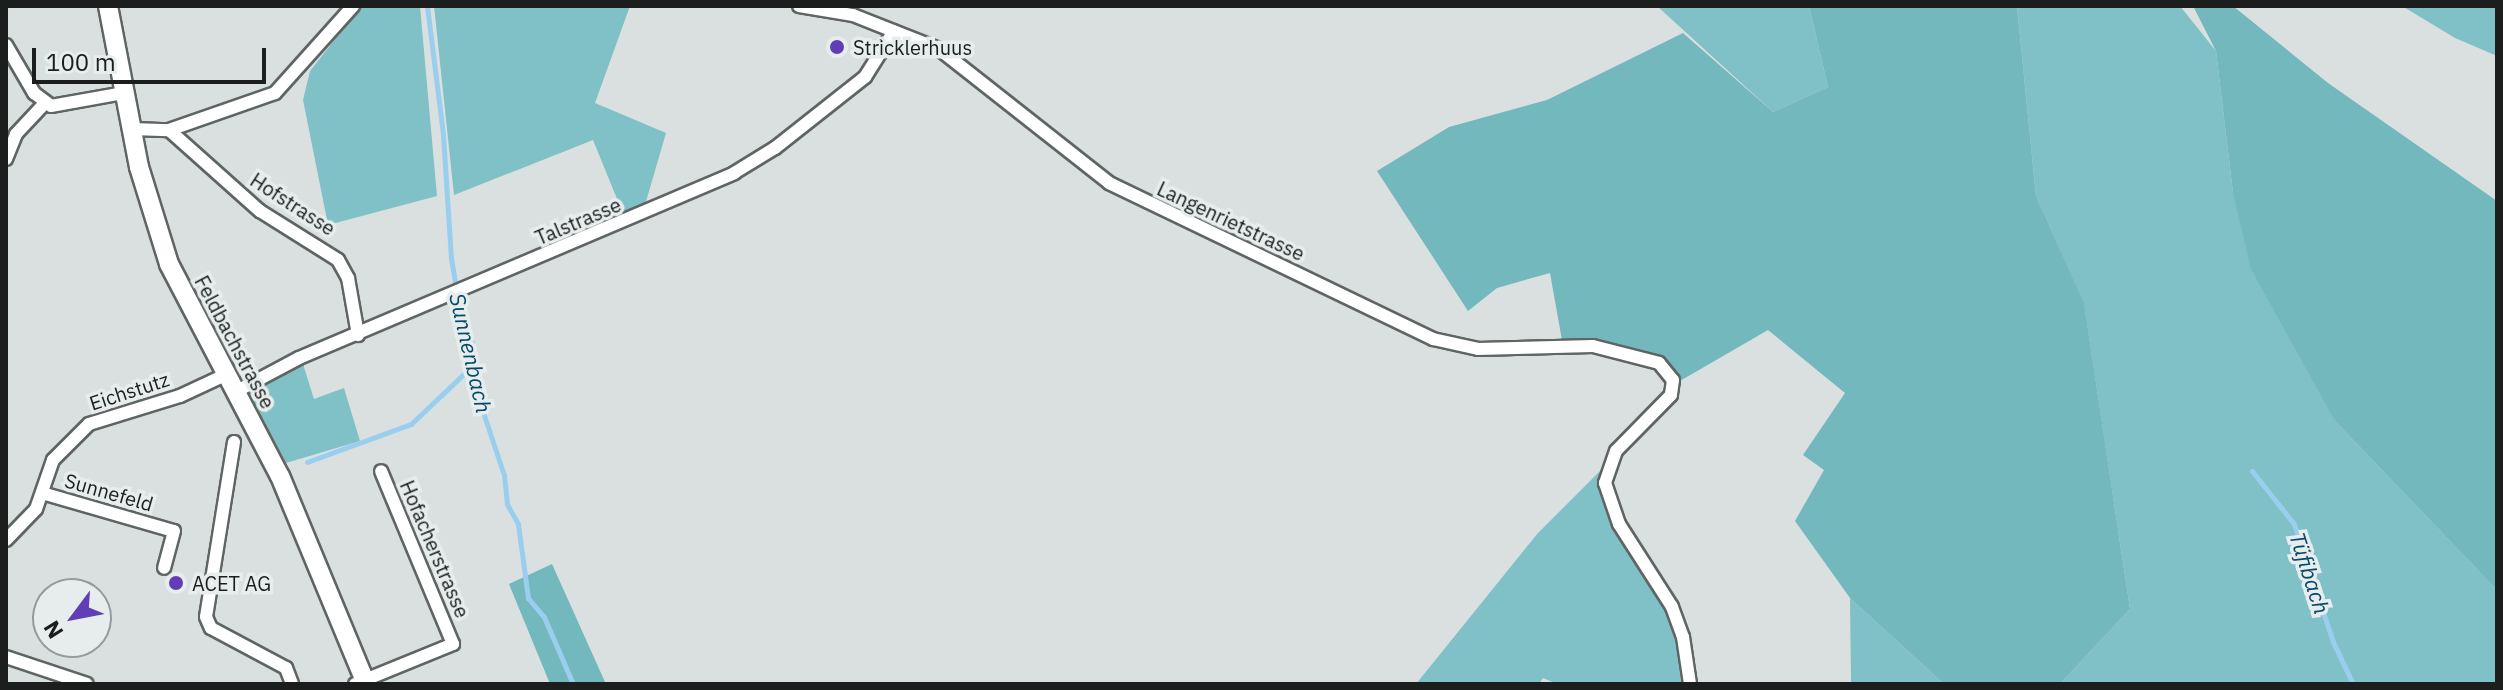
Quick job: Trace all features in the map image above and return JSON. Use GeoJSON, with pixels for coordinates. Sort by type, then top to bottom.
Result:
{"type":"FeatureCollection","features":[{"type":"Feature","properties":{"kind":"main road","name":"Feldbachstrasse"},"geometry":{"type":"LineString","coordinates":[[108,6],[131,129],[169,264],[280,476],[362,683]]}},
{"type":"Feature","properties":{"kind":"street"},"geometry":{"type":"LineString","coordinates":[[131,129],[169,130],[275,93],[353,6]]}},
{"type":"Feature","properties":{"kind":"street","name":"Langenrietstrasse"},"geometry":{"type":"LineString","coordinates":[[799,6],[841,11],[949,54],[1057,146],[1109,183],[1422,335],[1478,349],[1581,346],[1625,351],[1659,363],[1673,385],[1668,399],[1609,462],[1609,502],[1672,607],[1683,637],[1690,684]]}},
{"type":"Feature","properties":{"kind":"street","name":"Talstrasse"},"geometry":{"type":"LineString","coordinates":[[237,391],[751,164],[868,74],[894,31]]}},
{"type":"Feature","properties":{"kind":"street"},"geometry":{"type":"LineString","coordinates":[[6,45],[45,103],[63,106],[123,93]]}},
{"type":"Feature","properties":{"kind":"street"},"geometry":{"type":"LineString","coordinates":[[6,159],[16,134],[45,103]]}},
{"type":"Feature","properties":{"kind":"street","name":"Hofstrasse"},"geometry":{"type":"LineString","coordinates":[[169,130],[260,211],[338,260],[348,278],[358,335]]}},
{"type":"Feature","properties":{"kind":"street","name":"Eichstutz"},"geometry":{"type":"LineString","coordinates":[[6,540],[36,509],[53,460],[89,424],[120,410],[180,396],[227,374]]}},
{"type":"Feature","properties":{"kind":"street"},"geometry":{"type":"LineString","coordinates":[[234,442],[206,617],[211,628],[286,668],[292,684]]}},
{"type":"Feature","properties":{"kind":"street","name":"Hofacherstrasse"},"geometry":{"type":"LineString","coordinates":[[362,683],[453,644],[381,471]]}},
{"type":"Feature","properties":{"kind":"street","name":"Sunnefeld"},"geometry":{"type":"LineString","coordinates":[[42,493],[174,531],[164,568]]}},
{"type":"Feature","properties":{"kind":"street"},"geometry":{"type":"LineString","coordinates":[[6,657],[87,684]]}},
{"type":"Feature","properties":{"kind":"shaded area"},"geometry":{"type":"Polygon","coordinates":[[[361,6],[420,6],[437,196],[328,225],[303,100],[310,71],[361,6]]]}},
{"type":"Feature","properties":{"kind":"shaded area"},"geometry":{"type":"Polygon","coordinates":[[[434,6],[630,6],[595,103],[666,133],[645,205],[624,216],[593,140],[454,195],[434,6]]]}},
{"type":"Feature","properties":{"kind":"shaded area"},"geometry":{"type":"Polygon","coordinates":[[[1657,6],[1809,6],[1828,87],[1773,112],[1657,6]]]}},
{"type":"Feature","properties":{"kind":"shaded area"},"geometry":{"type":"Polygon","coordinates":[[[1809,6],[2017,6],[2036,196],[2084,303],[2130,609],[2060,684],[1944,684],[1850,598],[1795,521],[1824,470],[1803,455],[1845,393],[1768,330],[1673,385],[1659,363],[1563,346],[1550,273],[1497,288],[1468,311],[1377,171],[1449,127],[1547,100],[1683,33],[1773,112],[1828,87],[1809,6]]]}},
{"type":"Feature","properties":{"kind":"shaded area"},"geometry":{"type":"Polygon","coordinates":[[[2017,6],[2180,6],[2216,51],[2233,193],[2335,421],[2497,590],[2497,684],[2060,684],[2130,609],[2084,304],[2036,196],[2017,6]]]}},
{"type":"Feature","properties":{"kind":"shaded area"},"geometry":{"type":"Polygon","coordinates":[[[2193,6],[2233,6],[2328,83],[2497,201],[2497,590],[2335,421],[2251,269],[2233,193],[2216,51],[2193,6]]]}},
{"type":"Feature","properties":{"kind":"shaded area"},"geometry":{"type":"Polygon","coordinates":[[[2402,6],[2497,6],[2497,56],[2455,38],[2402,6]]]}},
{"type":"Feature","properties":{"kind":"shaded area"},"geometry":{"type":"Polygon","coordinates":[[[303,364],[314,399],[344,388],[360,441],[286,463],[254,402],[259,387],[303,364]]]}},
{"type":"Feature","properties":{"kind":"shaded area"},"geometry":{"type":"Polygon","coordinates":[[[1609,462],[1607,492],[1666,595],[1690,684],[1557,684],[1543,678],[1539,684],[1416,684],[1538,533],[1609,462]]]}},
{"type":"Feature","properties":{"kind":"shaded area"},"geometry":{"type":"Polygon","coordinates":[[[552,564],[604,684],[550,684],[509,584],[552,564]]]}},
{"type":"Feature","properties":{"kind":"shaded area"},"geometry":{"type":"Polygon","coordinates":[[[1850,598],[1944,684],[1851,684],[1850,598]]]}},
{"type":"Feature","properties":{"kind":"waterway","name":"Sunnenbach"},"geometry":{"type":"LineString","coordinates":[[427,6],[443,135],[451,258],[462,324],[472,343],[475,388],[504,475],[507,504],[518,524],[528,598],[544,617],[573,684]]}},
{"type":"Feature","properties":{"kind":"waterway"},"geometry":{"type":"LineString","coordinates":[[307,462],[411,424],[472,366]]}},
{"type":"Feature","properties":{"kind":"waterway","name":"Tüfibach"},"geometry":{"type":"LineString","coordinates":[[2252,471],[2294,524],[2333,642],[2353,684]]}},
{"type":"Feature","properties":{"kind":"place","name":"Stricklerhuus"},"geometry":{"type":"Point","coordinates":[837,47]}},
{"type":"Feature","properties":{"kind":"place","name":"ACET AG"},"geometry":{"type":"Point","coordinates":[176,583]}}]}
